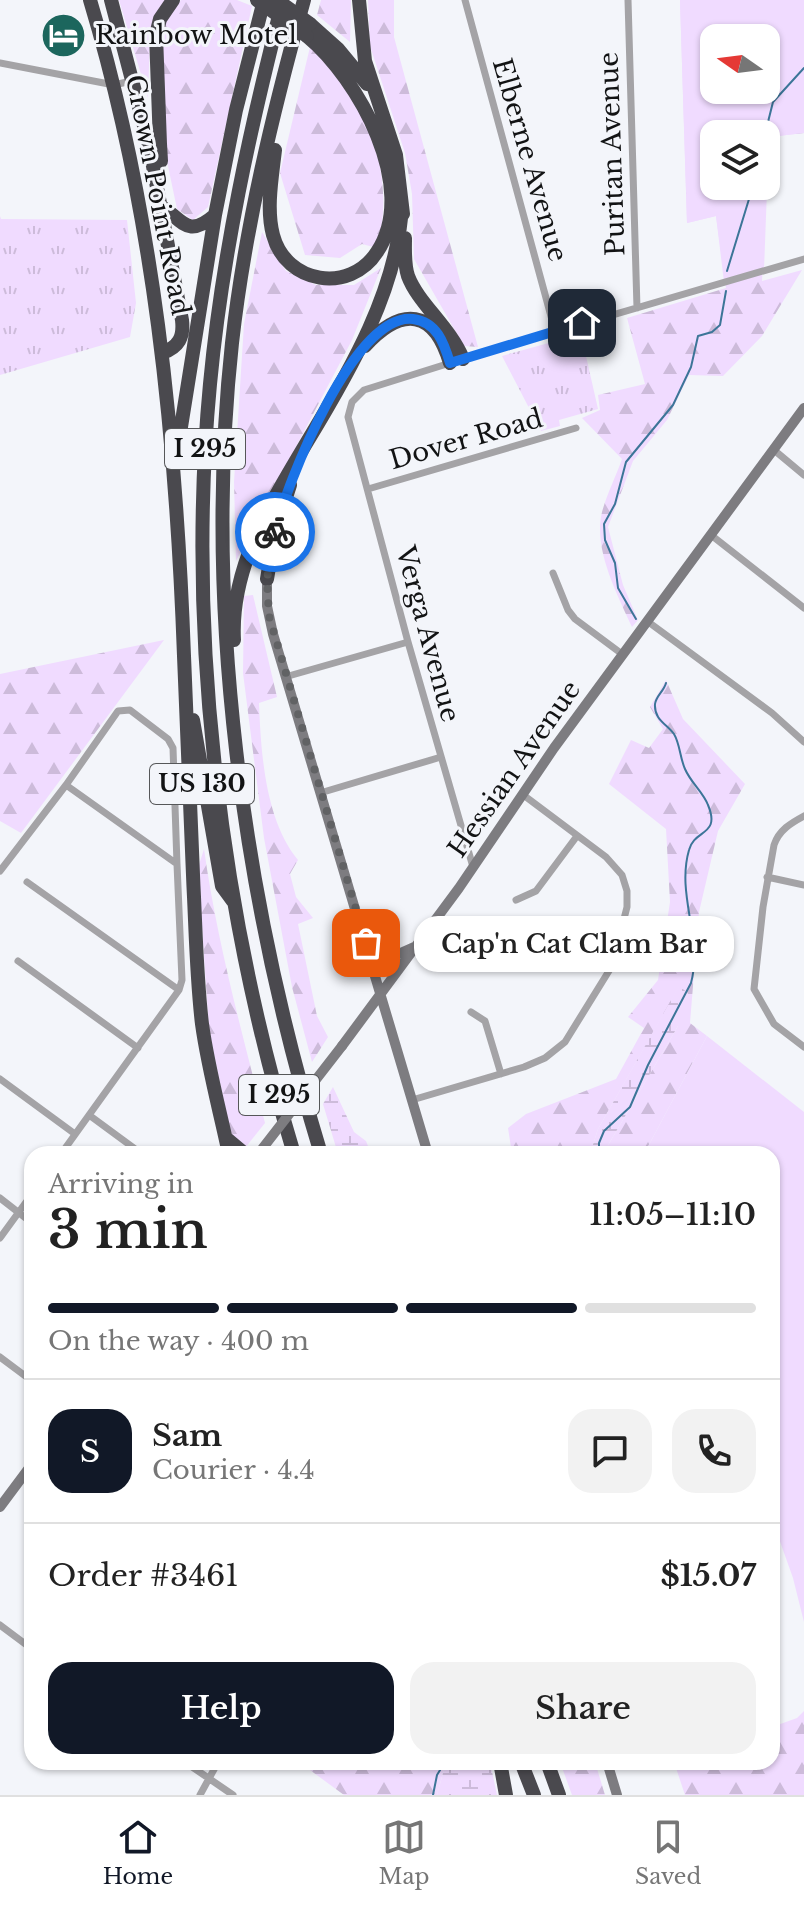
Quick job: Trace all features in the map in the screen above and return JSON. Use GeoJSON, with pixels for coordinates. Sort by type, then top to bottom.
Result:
{"type":"FeatureCollection","features":[{"type":"Feature","properties":{"kind":"highway","name":"Crown Point Road"},"geometry":{"type":"LineString","coordinates":[[90,0],[114,85],[141,212],[162,353]]}},
{"type":"Feature","properties":{"kind":"highway"},"geometry":{"type":"LineString","coordinates":[[111,0],[134,80],[154,169],[181,313],[181,338],[174,348],[162,353]]}},
{"type":"Feature","properties":{"kind":"highway"},"geometry":{"type":"LineString","coordinates":[[154,169],[161,161],[156,35],[160,19],[173,0]]}},
{"type":"Feature","properties":{"kind":"highway"},"geometry":{"type":"LineString","coordinates":[[257,0],[309,30],[357,92],[371,119],[386,167],[390,208],[383,240],[366,266],[349,276],[323,279],[304,274],[289,264],[274,239],[271,220],[273,172],[283,108],[282,83]]}},
{"type":"Feature","properties":{"kind":"highway"},"geometry":{"type":"LineString","coordinates":[[175,492],[180,423],[215,215],[264,0]]}},
{"type":"Feature","properties":{"kind":"highway"},"geometry":{"type":"LineString","coordinates":[[277,0],[352,65],[381,109]]}},
{"type":"Feature","properties":{"kind":"highway","name":"I 295"},"geometry":{"type":"LineString","coordinates":[[283,0],[246,155],[214,343],[205,447],[203,534],[205,635],[218,782],[236,904],[292,1146]]}},
{"type":"Feature","properties":{"kind":"highway","name":"I 295"},"geometry":{"type":"LineString","coordinates":[[304,0],[250,227],[236,313],[227,397],[221,525],[226,661],[251,849],[269,950],[319,1146]]}},
{"type":"Feature","properties":{"kind":"highway"},"geometry":{"type":"LineString","coordinates":[[359,0],[362,48],[396,155],[406,262],[411,281],[454,338],[456,361]]}},
{"type":"Feature","properties":{"kind":"highway"},"geometry":{"type":"LineString","coordinates":[[234,723],[239,707],[234,628],[239,584],[264,518],[352,361],[387,284],[400,233],[402,205]]}},
{"type":"Feature","properties":{"kind":"highway"},"geometry":{"type":"LineString","coordinates":[[162,207],[189,226],[201,225],[215,215]]}},
{"type":"Feature","properties":{"kind":"highway"},"geometry":{"type":"LineString","coordinates":[[181,313],[192,297],[207,262]]}},
{"type":"Feature","properties":{"kind":"highway"},"geometry":{"type":"LineString","coordinates":[[352,361],[382,329],[395,321],[409,319],[423,322],[437,332],[456,361]]}},
{"type":"Feature","properties":{"kind":"highway","name":"US 130"},"geometry":{"type":"LineString","coordinates":[[162,353],[175,492],[184,658],[198,758],[222,886],[236,904]]}},
{"type":"Feature","properties":{"kind":"highway"},"geometry":{"type":"LineString","coordinates":[[267,579],[280,509],[308,440]]}},
{"type":"Feature","properties":{"kind":"highway"},"geometry":{"type":"LineString","coordinates":[[184,658],[186,761],[200,997],[206,1051],[228,1146]]}},
{"type":"Feature","properties":{"kind":"highway"},"geometry":{"type":"LineString","coordinates":[[226,1137],[236,1146]]}},
{"type":"Feature","properties":{"kind":"highway"},"geometry":{"type":"LineString","coordinates":[[501,1770],[506,1795]]}},
{"type":"Feature","properties":{"kind":"highway"},"geometry":{"type":"LineString","coordinates":[[524,1770],[534,1795]]}},
{"type":"Feature","properties":{"kind":"highway"},"geometry":{"type":"LineString","coordinates":[[550,1770],[559,1795]]}},
{"type":"Feature","properties":{"kind":"main road","name":"Hessian Avenue"},"geometry":{"type":"LineString","coordinates":[[265,1146],[381,995],[622,654],[804,408]]}},
{"type":"Feature","properties":{"kind":"main road"},"geometry":{"type":"LineString","coordinates":[[267,579],[269,616],[285,677],[426,1146]]}},
{"type":"Feature","properties":{"kind":"main road"},"geometry":{"type":"LineString","coordinates":[[366,943],[375,953],[387,959],[416,946]]}},
{"type":"Feature","properties":{"kind":"main road"},"geometry":{"type":"LineString","coordinates":[[0,1507],[24,1475]]}},
{"type":"Feature","properties":{"kind":"main road"},"geometry":{"type":"LineString","coordinates":[[609,1770],[617,1795]]}},
{"type":"Feature","properties":{"kind":"street","name":"Elberne Avenue"},"geometry":{"type":"LineString","coordinates":[[465,0],[555,331]]}},
{"type":"Feature","properties":{"kind":"street","name":"Puritan Avenue"},"geometry":{"type":"LineString","coordinates":[[628,0],[637,308]]}},
{"type":"Feature","properties":{"kind":"street"},"geometry":{"type":"LineString","coordinates":[[0,63],[114,85],[134,80]]}},
{"type":"Feature","properties":{"kind":"street"},"geometry":{"type":"LineString","coordinates":[[456,361],[804,259]]}},
{"type":"Feature","properties":{"kind":"street","name":"Verga Avenue"},"geometry":{"type":"LineString","coordinates":[[456,361],[370,387],[359,394],[349,411],[349,425],[473,867]]}},
{"type":"Feature","properties":{"kind":"street","name":"Dover Road"},"geometry":{"type":"LineString","coordinates":[[368,489],[576,428]]}},
{"type":"Feature","properties":{"kind":"street"},"geometry":{"type":"LineString","coordinates":[[774,450],[804,475]]}},
{"type":"Feature","properties":{"kind":"street"},"geometry":{"type":"LineString","coordinates":[[711,535],[804,608]]}},
{"type":"Feature","properties":{"kind":"street"},"geometry":{"type":"LineString","coordinates":[[553,573],[568,610],[575,619],[622,654]]}},
{"type":"Feature","properties":{"kind":"street"},"geometry":{"type":"LineString","coordinates":[[647,621],[772,713],[804,742]]}},
{"type":"Feature","properties":{"kind":"street"},"geometry":{"type":"LineString","coordinates":[[285,677],[408,642]]}},
{"type":"Feature","properties":{"kind":"street"},"geometry":{"type":"LineString","coordinates":[[2,868],[118,711],[130,710],[168,739],[173,748],[182,980],[179,990],[67,1146]]}},
{"type":"Feature","properties":{"kind":"street"},"geometry":{"type":"LineString","coordinates":[[320,793],[441,757]]}},
{"type":"Feature","properties":{"kind":"street"},"geometry":{"type":"LineString","coordinates":[[66,785],[177,864]]}},
{"type":"Feature","properties":{"kind":"street"},"geometry":{"type":"LineString","coordinates":[[412,1100],[545,1058],[565,1042],[604,982],[616,954],[627,907],[624,881],[614,864],[522,794]]}},
{"type":"Feature","properties":{"kind":"street"},"geometry":{"type":"LineString","coordinates":[[804,816],[776,837],[767,877],[754,989],[774,1024],[804,1047]]}},
{"type":"Feature","properties":{"kind":"street"},"geometry":{"type":"LineString","coordinates":[[516,900],[536,891],[577,836]]}},
{"type":"Feature","properties":{"kind":"street"},"geometry":{"type":"LineString","coordinates":[[767,877],[804,885]]}},
{"type":"Feature","properties":{"kind":"street"},"geometry":{"type":"LineString","coordinates":[[27,882],[179,990]]}},
{"type":"Feature","properties":{"kind":"street"},"geometry":{"type":"LineString","coordinates":[[18,961],[138,1048]]}},
{"type":"Feature","properties":{"kind":"street"},"geometry":{"type":"LineString","coordinates":[[471,1012],[485,1021],[501,1074]]}},
{"type":"Feature","properties":{"kind":"street"},"geometry":{"type":"LineString","coordinates":[[0,1079],[75,1134]]}},
{"type":"Feature","properties":{"kind":"street"},"geometry":{"type":"LineString","coordinates":[[89,1115],[131,1146]]}},
{"type":"Feature","properties":{"kind":"street"},"geometry":{"type":"LineString","coordinates":[[0,1198],[24,1216]]}},
{"type":"Feature","properties":{"kind":"street"},"geometry":{"type":"LineString","coordinates":[[0,1238],[24,1205]]}},
{"type":"Feature","properties":{"kind":"street"},"geometry":{"type":"LineString","coordinates":[[0,1357],[24,1375]]}},
{"type":"Feature","properties":{"kind":"street"},"geometry":{"type":"LineString","coordinates":[[0,1625],[24,1643]]}},
{"type":"Feature","properties":{"kind":"street"},"geometry":{"type":"LineString","coordinates":[[196,1770],[233,1795]]}},
{"type":"Feature","properties":{"kind":"street"},"geometry":{"type":"LineString","coordinates":[[200,1795],[213,1770]]}},
{"type":"Feature","properties":{"kind":"green space"},"geometry":{"type":"Polygon","coordinates":[[[119,0],[165,0],[150,34],[148,98],[119,0]]]}},
{"type":"Feature","properties":{"kind":"green space"},"geometry":{"type":"Polygon","coordinates":[[[181,0],[237,0],[252,6],[208,207],[193,220],[177,209],[164,147],[164,21],[181,0]]]}},
{"type":"Feature","properties":{"kind":"green space"},"geometry":{"type":"Polygon","coordinates":[[[321,0],[351,0],[350,42],[317,15],[321,0]]]}},
{"type":"Feature","properties":{"kind":"green space"},"geometry":{"type":"Polygon","coordinates":[[[368,0],[394,0],[394,37],[478,347],[464,346],[414,259],[412,194],[405,153],[370,46],[368,0]]]}},
{"type":"Feature","properties":{"kind":"green space"},"geometry":{"type":"Polygon","coordinates":[[[680,0],[804,0],[804,133],[780,136],[780,120],[700,120],[700,200],[766,200],[762,281],[802,270],[762,336],[723,376],[689,375],[667,420],[633,461],[608,527],[623,585],[638,620],[632,627],[608,571],[600,526],[606,499],[622,459],[582,418],[600,410],[598,395],[645,384],[627,318],[726,288],[716,216],[687,223],[680,0]]]}},
{"type":"Feature","properties":{"kind":"green space"},"geometry":{"type":"Polygon","coordinates":[[[680,0],[804,0],[804,133],[780,136],[780,120],[700,120],[700,200],[767,200],[764,270],[724,282],[716,216],[687,223],[680,0]]]}},
{"type":"Feature","properties":{"kind":"green space"},"geometry":{"type":"Polygon","coordinates":[[[310,47],[353,97],[373,137],[379,159],[383,204],[377,248],[362,244],[340,258],[305,255],[280,173],[310,47]]]}},
{"type":"Feature","properties":{"kind":"green space"},"geometry":{"type":"Polygon","coordinates":[[[0,216],[1,219],[127,220],[136,303],[130,337],[0,375],[0,216]]]}},
{"type":"Feature","properties":{"kind":"green space"},"geometry":{"type":"Polygon","coordinates":[[[262,232],[286,271],[316,285],[354,285],[381,268],[352,340],[236,561],[234,482],[244,324],[262,232]]]}},
{"type":"Feature","properties":{"kind":"green space"},"geometry":{"type":"Polygon","coordinates":[[[581,334],[598,409],[559,420],[560,426],[541,431],[502,356],[581,334]]]}},
{"type":"Feature","properties":{"kind":"green space"},"geometry":{"type":"Polygon","coordinates":[[[253,595],[277,697],[259,703],[267,785],[278,826],[298,860],[290,874],[296,897],[313,918],[298,924],[317,1016],[328,1037],[312,1062],[292,987],[264,838],[243,673],[244,596],[253,595]]]}},
{"type":"Feature","properties":{"kind":"green space"},"geometry":{"type":"Polygon","coordinates":[[[164,640],[21,833],[0,821],[0,674],[164,640]]]}},
{"type":"Feature","properties":{"kind":"green space"},"geometry":{"type":"Polygon","coordinates":[[[666,680],[683,719],[745,784],[718,831],[699,912],[690,1023],[707,1036],[648,1146],[608,1146],[678,1026],[679,987],[598,1129],[593,1146],[511,1146],[508,1128],[526,1114],[616,1079],[644,1028],[628,1017],[658,980],[670,902],[666,829],[609,784],[631,740],[649,748],[663,729],[650,707],[666,680]]]}},
{"type":"Feature","properties":{"kind":"green space"},"geometry":{"type":"Polygon","coordinates":[[[204,849],[223,953],[265,1123],[247,1146],[234,1143],[230,1131],[209,1030],[198,868],[204,849]]]}},
{"type":"Feature","properties":{"kind":"green space"},"geometry":{"type":"Polygon","coordinates":[[[679,986],[688,993],[678,1026],[608,1146],[593,1146],[598,1129],[679,986]]]}},
{"type":"Feature","properties":{"kind":"green space"},"geometry":{"type":"Polygon","coordinates":[[[707,1036],[804,1112],[804,1622],[780,1541],[780,1146],[648,1146],[707,1036]]]}},
{"type":"Feature","properties":{"kind":"green space"},"geometry":{"type":"Polygon","coordinates":[[[333,1087],[354,1132],[368,1146],[336,1146],[323,1104],[333,1087]]]}},
{"type":"Feature","properties":{"kind":"green space"},"geometry":{"type":"Polygon","coordinates":[[[804,1711],[804,1795],[685,1795],[677,1770],[780,1770],[780,1724],[797,1718],[804,1711]]]}},
{"type":"Feature","properties":{"kind":"green space"},"geometry":{"type":"Polygon","coordinates":[[[310,1770],[444,1770],[437,1795],[344,1795],[310,1770]]]}},
{"type":"Feature","properties":{"kind":"green space"},"geometry":{"type":"Polygon","coordinates":[[[444,1770],[492,1770],[497,1795],[437,1795],[444,1770]]]}},
{"type":"Feature","properties":{"kind":"green space"},"geometry":{"type":"Polygon","coordinates":[[[563,1770],[597,1770],[605,1795],[572,1795],[563,1770]]]}},
{"type":"Feature","properties":{"kind":"waterway"},"geometry":{"type":"LineString","coordinates":[[768,120],[773,102],[804,68]]}},
{"type":"Feature","properties":{"kind":"waterway"},"geometry":{"type":"LineString","coordinates":[[727,271],[749,200]]}},
{"type":"Feature","properties":{"kind":"waterway"},"geometry":{"type":"LineString","coordinates":[[636,619],[618,588],[615,563],[605,540],[604,524],[615,504],[626,462],[673,405],[691,367],[698,336],[712,332],[720,325],[726,291]]}},
{"type":"Feature","properties":{"kind":"waterway"},"geometry":{"type":"LineString","coordinates":[[599,1146],[604,1131],[630,1107],[691,983],[694,966],[686,867],[692,843],[709,827],[711,815],[706,800],[685,769],[674,734],[655,709],[666,683]]}},
{"type":"Feature","properties":{"kind":"waterway"},"geometry":{"type":"LineString","coordinates":[[433,1795],[440,1770]]}},
{"type":"Feature","properties":{"kind":"way so far"},"geometry":{"type":"LineString","coordinates":[[275,532],[267,579],[269,616],[366,943]]}},
{"type":"Feature","properties":{"kind":"place","name":"Rainbow Motel"},"geometry":{"type":"Point","coordinates":[64,35]}},
{"type":"Feature","properties":{"kind":"place","name":"Cap'n Cat Clam Bar"},"geometry":{"type":"Point","coordinates":[366,943]}},
{"type":"Feature","properties":{"kind":"route"},"geometry":{"type":"LineString","coordinates":[[275,532],[280,509],[308,440],[352,361],[382,329],[404,319],[423,322],[440,335],[450,363],[582,323]]}}]}
